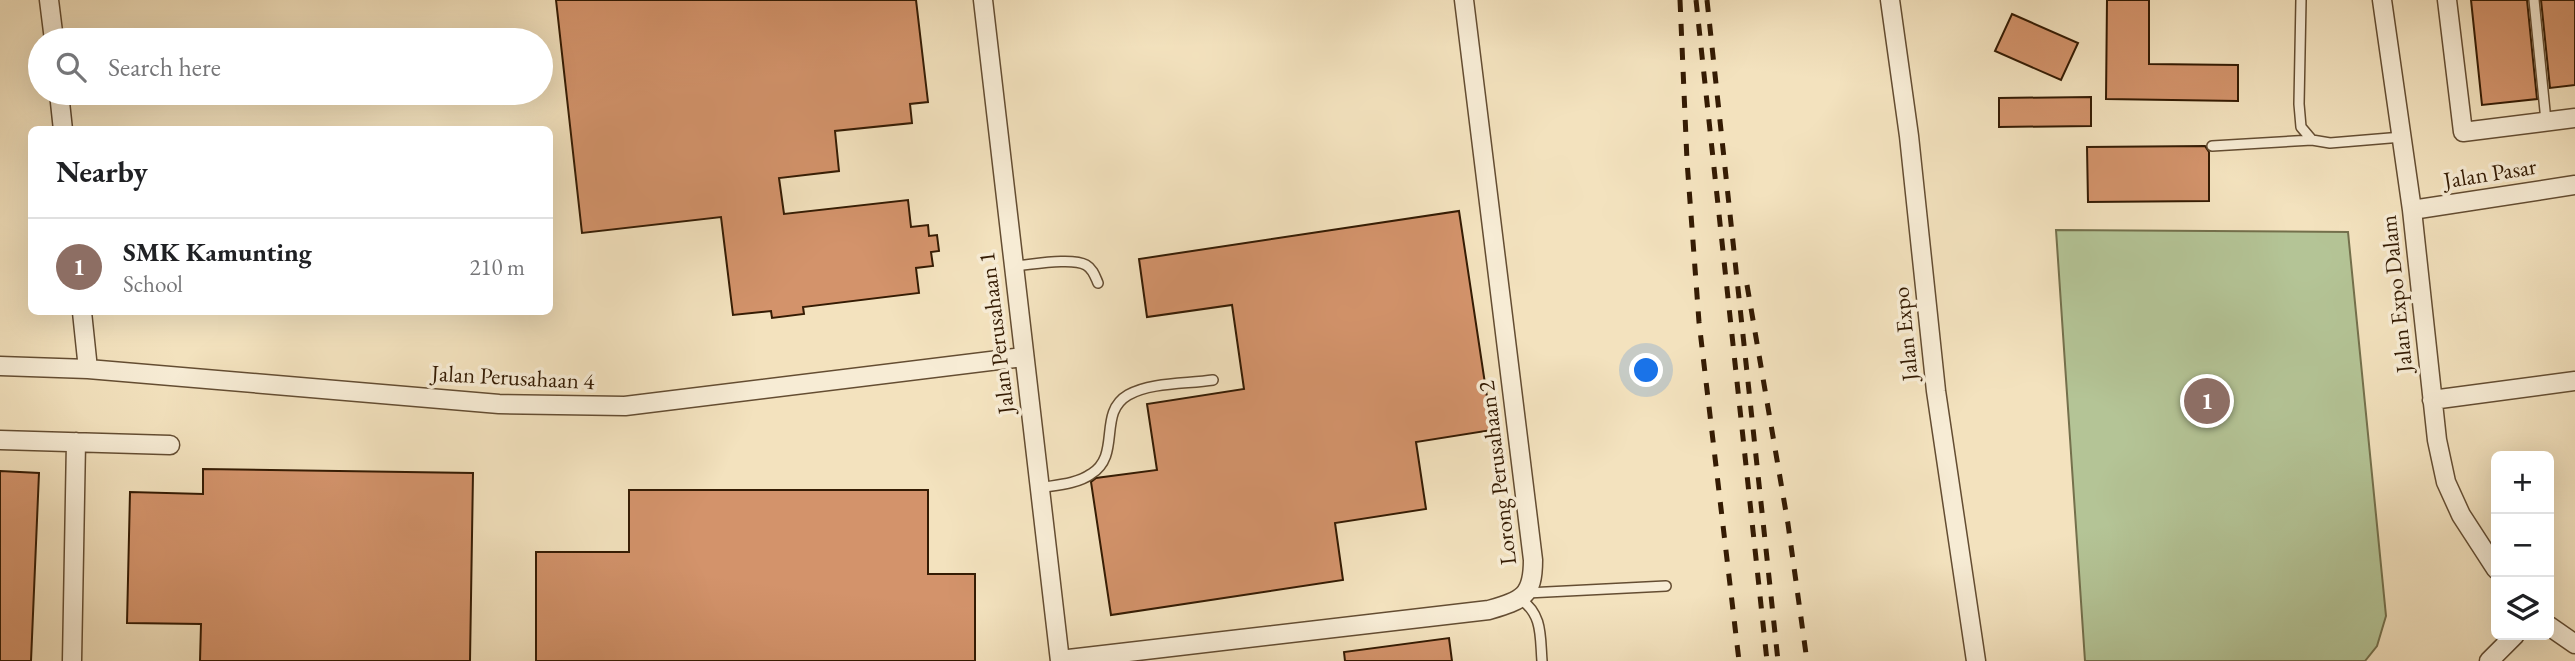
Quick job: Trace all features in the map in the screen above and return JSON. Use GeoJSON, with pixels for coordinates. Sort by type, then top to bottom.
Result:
{"type":"FeatureCollection","features":[{"type":"Feature","properties":{"kind":"street"},"geometry":{"type":"LineString","coordinates":[[49,0],[52,28]]}},
{"type":"Feature","properties":{"kind":"street","name":"Jalan Perusahaan 1"},"geometry":{"type":"LineString","coordinates":[[983,0],[1060,661]]}},
{"type":"Feature","properties":{"kind":"street","name":"Lorong Perusahaan 2"},"geometry":{"type":"LineString","coordinates":[[1464,0],[1533,560],[1533,578],[1524,596]]}},
{"type":"Feature","properties":{"kind":"street","name":"Jalan Expo"},"geometry":{"type":"LineString","coordinates":[[1891,0],[1936,391],[1976,661]]}},
{"type":"Feature","properties":{"kind":"street","name":"Jalan Expo Dalam"},"geometry":{"type":"LineString","coordinates":[[2382,0],[2412,210],[2437,440],[2446,482],[2461,515],[2491,561]]}},
{"type":"Feature","properties":{"kind":"street"},"geometry":{"type":"LineString","coordinates":[[2447,0],[2463,132],[2575,118]]}},
{"type":"Feature","properties":{"kind":"street"},"geometry":{"type":"LineString","coordinates":[[60,105],[63,126]]}},
{"type":"Feature","properties":{"kind":"street","name":"Jalan Pasar"},"geometry":{"type":"LineString","coordinates":[[2412,210],[2575,185]]}},
{"type":"Feature","properties":{"kind":"street"},"geometry":{"type":"LineString","coordinates":[[82,315],[88,369]]}},
{"type":"Feature","properties":{"kind":"street","name":"Jalan Perusahaan 4"},"geometry":{"type":"LineString","coordinates":[[0,366],[88,369],[499,404],[625,406],[1023,357]]}},
{"type":"Feature","properties":{"kind":"street"},"geometry":{"type":"LineString","coordinates":[[2432,400],[2575,381]]}},
{"type":"Feature","properties":{"kind":"street"},"geometry":{"type":"LineString","coordinates":[[0,440],[170,445]]}},
{"type":"Feature","properties":{"kind":"street"},"geometry":{"type":"LineString","coordinates":[[72,661],[76,442]]}},
{"type":"Feature","properties":{"kind":"street"},"geometry":{"type":"LineString","coordinates":[[1060,661],[1489,610],[1524,596]]}},
{"type":"Feature","properties":{"kind":"street"},"geometry":{"type":"LineString","coordinates":[[2554,629],[2575,644]]}},
{"type":"Feature","properties":{"kind":"street"},"geometry":{"type":"LineString","coordinates":[[2498,658],[2511,640]]}},
{"type":"Feature","properties":{"kind":"lane"},"geometry":{"type":"LineString","coordinates":[[2301,0],[2299,104],[2301,127],[2312,141]]}},
{"type":"Feature","properties":{"kind":"lane"},"geometry":{"type":"LineString","coordinates":[[2534,0],[2546,121]]}},
{"type":"Feature","properties":{"kind":"lane"},"geometry":{"type":"LineString","coordinates":[[2212,146],[2312,141],[2330,144],[2402,137]]}},
{"type":"Feature","properties":{"kind":"lane"},"geometry":{"type":"LineString","coordinates":[[1013,266],[1073,261],[1086,264],[1094,272],[1098,283]]}},
{"type":"Feature","properties":{"kind":"lane"},"geometry":{"type":"LineString","coordinates":[[1039,488],[1075,481],[1092,474],[1106,461],[1110,421],[1115,407],[1127,396],[1147,388],[1213,380]]}},
{"type":"Feature","properties":{"kind":"lane"},"geometry":{"type":"LineString","coordinates":[[1542,661],[1539,619],[1524,596],[1666,586]]}},
{"type":"Feature","properties":{"kind":"green space"},"geometry":{"type":"Polygon","coordinates":[[[2056,230],[2348,232],[2386,616],[2377,646],[2365,661],[2085,661],[2056,230]]]}},
{"type":"Feature","properties":{"kind":"building"},"geometry":{"type":"Polygon","coordinates":[[[556,0],[916,0],[928,102],[910,104],[912,123],[835,131],[839,171],[779,178],[784,214],[908,200],[911,227],[928,225],[929,236],[937,235],[939,251],[931,252],[933,266],[916,268],[919,293],[803,307],[804,314],[772,318],[771,311],[733,315],[721,217],[582,233],[556,0]]]}},
{"type":"Feature","properties":{"kind":"building"},"geometry":{"type":"Polygon","coordinates":[[[2107,0],[2149,0],[2149,64],[2238,65],[2238,101],[2106,99],[2107,0]]]}},
{"type":"Feature","properties":{"kind":"building"},"geometry":{"type":"Polygon","coordinates":[[[2471,0],[2527,0],[2537,99],[2482,105],[2471,0]]]}},
{"type":"Feature","properties":{"kind":"building"},"geometry":{"type":"Polygon","coordinates":[[[2541,0],[2575,0],[2575,85],[2550,88],[2541,0]]]}},
{"type":"Feature","properties":{"kind":"building"},"geometry":{"type":"Polygon","coordinates":[[[2012,14],[2078,43],[2061,80],[1995,51],[2012,14]]]}},
{"type":"Feature","properties":{"kind":"building"},"geometry":{"type":"Polygon","coordinates":[[[2091,97],[2091,126],[1999,127],[1999,98],[2091,97]]]}},
{"type":"Feature","properties":{"kind":"building"},"geometry":{"type":"Polygon","coordinates":[[[2205,146],[2209,152],[2209,201],[2088,202],[2087,147],[2205,146]]]}},
{"type":"Feature","properties":{"kind":"building"},"geometry":{"type":"Polygon","coordinates":[[[1459,211],[1492,430],[1416,442],[1426,509],[1335,523],[1343,580],[1111,615],[1091,482],[1096,478],[1157,470],[1147,404],[1244,389],[1232,305],[1147,317],[1139,259],[1459,211]]]}},
{"type":"Feature","properties":{"kind":"building"},"geometry":{"type":"Polygon","coordinates":[[[203,469],[473,473],[470,661],[200,661],[201,624],[127,623],[130,492],[203,494],[203,469]]]}},
{"type":"Feature","properties":{"kind":"building"},"geometry":{"type":"Polygon","coordinates":[[[0,471],[39,473],[31,661],[0,661],[0,471]]]}},
{"type":"Feature","properties":{"kind":"building"},"geometry":{"type":"Polygon","coordinates":[[[629,490],[928,490],[928,574],[975,574],[975,661],[536,661],[536,552],[629,552],[629,490]]]}},
{"type":"Feature","properties":{"kind":"building"},"geometry":{"type":"Polygon","coordinates":[[[1449,638],[1452,661],[1345,661],[1344,652],[1449,638]]]}},
{"type":"Feature","properties":{"kind":"railway"},"geometry":{"type":"LineString","coordinates":[[1680,0],[1687,161],[1699,322],[1739,661]]}},
{"type":"Feature","properties":{"kind":"railway"},"geometry":{"type":"LineString","coordinates":[[1696,0],[1767,661]]}},
{"type":"Feature","properties":{"kind":"railway"},"geometry":{"type":"LineString","coordinates":[[1707,0],[1778,661]]}},
{"type":"Feature","properties":{"kind":"railway"},"geometry":{"type":"LineString","coordinates":[[1747,285],[1788,524],[1807,661]]}},
{"type":"Feature","properties":{"kind":"place","name":"SMK Kamunting"},"geometry":{"type":"Point","coordinates":[2207,401]}}]}
